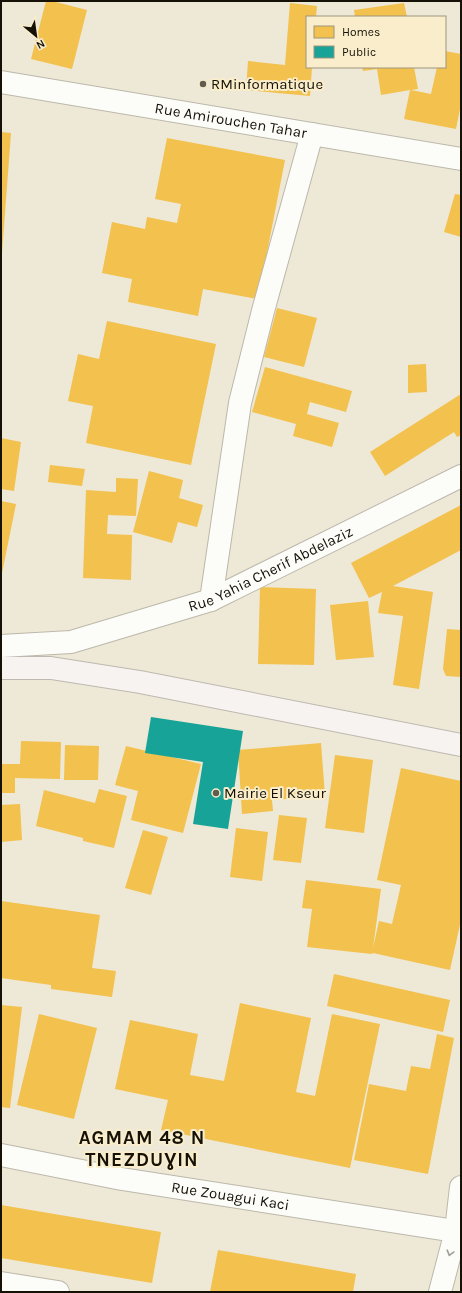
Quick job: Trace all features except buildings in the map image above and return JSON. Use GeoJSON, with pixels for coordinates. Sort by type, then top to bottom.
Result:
{"type":"FeatureCollection","features":[{"type":"Feature","properties":{"kind":"main road"},"geometry":{"type":"LineString","coordinates":[[1,668],[51,668],[140,682],[461,745]]}},
{"type":"Feature","properties":{"kind":"street","name":"Rue Amirouchen Tahar"},"geometry":{"type":"LineString","coordinates":[[1,82],[461,159]]}},
{"type":"Feature","properties":{"kind":"street"},"geometry":{"type":"LineString","coordinates":[[211,600],[240,403],[263,311],[312,134]]}},
{"type":"Feature","properties":{"kind":"street","name":"Rue Yahia Cherif Abdelaziz"},"geometry":{"type":"LineString","coordinates":[[1,646],[72,642],[211,600],[461,476]]}},
{"type":"Feature","properties":{"kind":"street","name":"Rue Zouagui Kaci"},"geometry":{"type":"LineString","coordinates":[[1,1155],[122,1179],[458,1231]]}},
{"type":"Feature","properties":{"kind":"street"},"geometry":{"type":"LineString","coordinates":[[440,1292],[458,1231],[461,1187]]}},
{"type":"Feature","properties":{"kind":"street"},"geometry":{"type":"LineString","coordinates":[[1,1283],[58,1292]]}},
{"type":"Feature","properties":{"kind":"place","name":"RMinformatique"},"geometry":{"type":"Point","coordinates":[203,84]}},
{"type":"Feature","properties":{"kind":"place","name":"Mairie El Kseur"},"geometry":{"type":"Point","coordinates":[216,793]}},
{"type":"Feature","properties":{"kind":"district","name":"AGMAM 48 N TNEZDUƔIN"},"geometry":{"type":"Point","coordinates":[142,1148]}}]}
